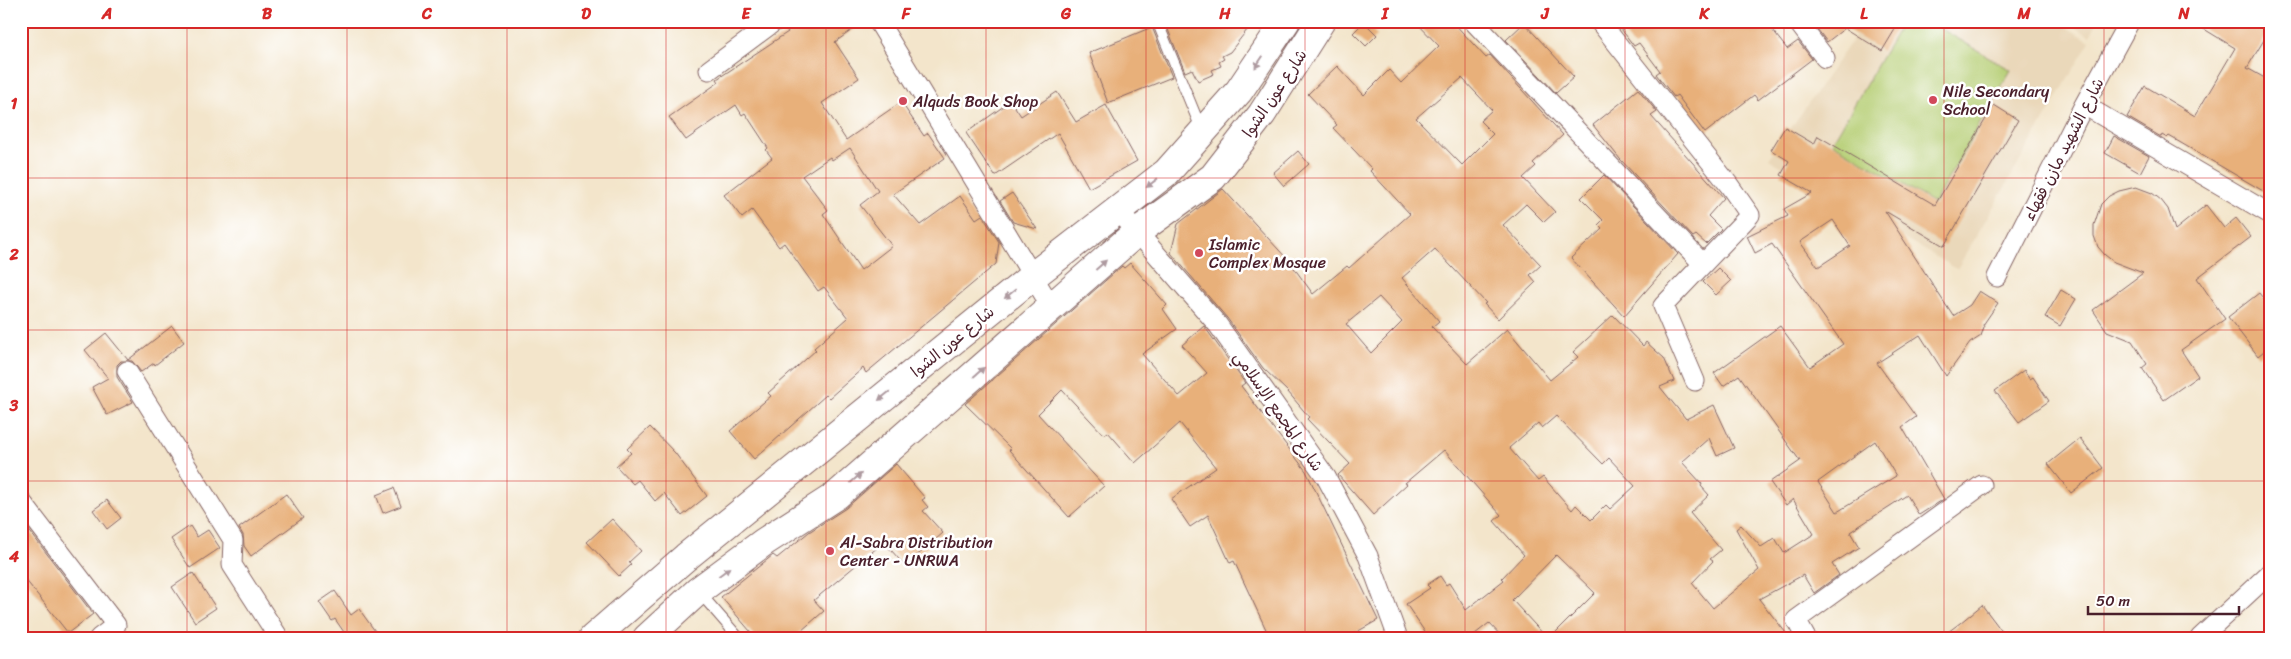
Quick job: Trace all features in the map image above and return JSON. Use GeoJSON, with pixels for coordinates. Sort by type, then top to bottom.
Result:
{"type":"FeatureCollection","features":[{"type":"Feature","properties":{"kind":"main road","name":"شارع عون الشوا"},"geometry":{"type":"LineString","coordinates":[[593,638],[686,557],[1033,276],[1167,172],[1239,91],[1286,21]]}},
{"type":"Feature","properties":{"kind":"main road","name":"شارع عون الشوا"},"geometry":{"type":"LineString","coordinates":[[646,638],[698,591],[764,542],[837,495],[1137,232],[1213,177],[1262,114],[1321,21]]}},
{"type":"Feature","properties":{"kind":"street"},"geometry":{"type":"LineString","coordinates":[[709,70],[775,21]]}},
{"type":"Feature","properties":{"kind":"street"},"geometry":{"type":"LineString","coordinates":[[878,21],[1052,308]]}},
{"type":"Feature","properties":{"kind":"street"},"geometry":{"type":"LineString","coordinates":[[1473,21],[1703,264]]}},
{"type":"Feature","properties":{"kind":"street"},"geometry":{"type":"LineString","coordinates":[[1599,21],[1729,185],[1750,216],[1663,306],[1694,381]]}},
{"type":"Feature","properties":{"kind":"street"},"geometry":{"type":"LineString","coordinates":[[1797,21],[1826,58]]}},
{"type":"Feature","properties":{"kind":"street","name":"شارع الشهيد مازن فقهاء"},"geometry":{"type":"LineString","coordinates":[[1997,277],[2084,105],[2130,21]]}},
{"type":"Feature","properties":{"kind":"street"},"geometry":{"type":"LineString","coordinates":[[2084,105],[2270,214]]}},
{"type":"Feature","properties":{"kind":"street","name":"شارع المجمع الإسلامي"},"geometry":{"type":"LineString","coordinates":[[1118,210],[1218,325],[1326,477],[1368,556],[1398,638]]}},
{"type":"Feature","properties":{"kind":"street"},"geometry":{"type":"LineString","coordinates":[[126,371],[233,540],[232,565],[279,638]]}},
{"type":"Feature","properties":{"kind":"street"},"geometry":{"type":"LineString","coordinates":[[1806,638],[1796,620],[1982,485]]}},
{"type":"Feature","properties":{"kind":"street"},"geometry":{"type":"LineString","coordinates":[[21,501],[116,625],[99,638]]}},
{"type":"Feature","properties":{"kind":"street"},"geometry":{"type":"LineString","coordinates":[[2200,638],[2270,573]]}},
{"type":"Feature","properties":{"kind":"lane"},"geometry":{"type":"LineString","coordinates":[[1157,21],[1202,132]]}},
{"type":"Feature","properties":{"kind":"lane"},"geometry":{"type":"LineString","coordinates":[[698,591],[739,638]]}},
{"type":"Feature","properties":{"kind":"shaded area","name":"Nile Secondary School"},"geometry":{"type":"Polygon","coordinates":[[[1866,21],[2056,21],[2090,41],[1957,269],[1769,159],[1866,21]]]}},
{"type":"Feature","properties":{"kind":"shaded area"},"geometry":{"type":"Polygon","coordinates":[[[2065,21],[2098,21],[2090,36],[2065,21]]]}},
{"type":"Feature","properties":{"kind":"green space"},"geometry":{"type":"Polygon","coordinates":[[[1903,21],[1928,21],[2011,70],[1934,203],[1832,143],[1903,21]]]}},
{"type":"Feature","properties":{"kind":"building"},"geometry":{"type":"Polygon","coordinates":[[[786,21],[865,21],[835,42],[859,78],[822,103],[846,140],[901,102],[924,136],[928,133],[945,158],[893,194],[920,225],[960,196],[976,219],[982,215],[999,242],[996,264],[866,373],[863,368],[829,398],[826,395],[754,459],[730,431],[771,396],[768,393],[848,318],[824,287],[818,291],[784,243],[779,247],[752,210],[742,218],[724,195],[772,158],[766,150],[768,148],[745,113],[742,115],[736,105],[686,140],[669,117],[719,82],[717,79],[788,32],[785,26],[786,21]],[[850,148],[832,160],[830,157],[802,176],[828,210],[823,214],[861,270],[892,246],[860,205],[878,191],[850,148]]]}},
{"type":"Feature","properties":{"kind":"building"},"geometry":{"type":"Polygon","coordinates":[[[1254,21],[1230,52],[1222,56],[1224,59],[1219,62],[1221,66],[1212,70],[1214,74],[1198,81],[1192,69],[1185,72],[1165,22],[1254,21]]]}},
{"type":"Feature","properties":{"kind":"building"},"geometry":{"type":"Polygon","coordinates":[[[1415,21],[1452,21],[1486,58],[1490,55],[1563,135],[1533,163],[1536,166],[1523,178],[1555,212],[1544,222],[1526,204],[1503,225],[1541,265],[1530,275],[1536,282],[1498,319],[1484,304],[1486,303],[1435,249],[1402,278],[1439,321],[1432,327],[1467,364],[1507,329],[1550,380],[1578,357],[1573,352],[1613,315],[1643,346],[1646,342],[1664,358],[1674,381],[1660,387],[1686,419],[1714,405],[1734,448],[1717,456],[1709,438],[1682,462],[1702,484],[1701,486],[1709,495],[1690,513],[1721,550],[1710,559],[1713,561],[1692,583],[1713,608],[1759,570],[1736,529],[1741,525],[1761,547],[1775,538],[1784,553],[1814,534],[1793,499],[1786,505],[1770,482],[1800,461],[1739,375],[1723,386],[1714,373],[1780,326],[1810,367],[1843,344],[1772,244],[1755,253],[1747,236],[1788,216],[1784,209],[1812,193],[1781,175],[1789,161],[1771,150],[1785,127],[1814,144],[1818,136],[1935,205],[1994,105],[2018,120],[1944,246],[1885,211],[1953,316],[1970,305],[1979,291],[1998,303],[1983,325],[1981,336],[1970,343],[1946,376],[1920,335],[1877,363],[1916,417],[1902,427],[1944,499],[1919,515],[1907,495],[1850,532],[1859,547],[1832,564],[1839,575],[1814,593],[1803,575],[1759,599],[1790,638],[1550,638],[1595,593],[1556,555],[1512,600],[1547,638],[1503,638],[1489,623],[1470,638],[1429,638],[1406,604],[1430,588],[1427,585],[1440,576],[1446,585],[1449,583],[1466,610],[1504,580],[1502,578],[1524,555],[1494,521],[1501,515],[1444,450],[1405,483],[1407,484],[1373,515],[1338,475],[1350,464],[1307,419],[1309,417],[1288,392],[1263,368],[1227,318],[1171,253],[1178,224],[1223,189],[1289,261],[1313,294],[1347,266],[1349,268],[1410,214],[1370,171],[1372,169],[1333,128],[1337,125],[1308,94],[1337,66],[1364,95],[1389,70],[1401,83],[1439,46],[1415,21]],[[1462,78],[1416,118],[1462,165],[1493,134],[1480,121],[1492,110],[1462,78]],[[1833,220],[1800,242],[1818,267],[1850,246],[1833,220]],[[1379,297],[1346,324],[1371,353],[1402,322],[1379,297]],[[1556,416],[1542,428],[1538,423],[1509,448],[1538,481],[1543,477],[1572,510],[1576,505],[1591,520],[1606,505],[1610,509],[1635,486],[1609,458],[1603,464],[1556,416]],[[1875,441],[1818,482],[1837,512],[1896,476],[1875,441]]]}},
{"type":"Feature","properties":{"kind":"building"},"geometry":{"type":"Polygon","coordinates":[[[1615,21],[1765,21],[1787,49],[1798,41],[1812,59],[1758,100],[1754,95],[1705,133],[1677,95],[1674,97],[1656,74],[1660,71],[1639,43],[1634,46],[1615,21]]]}},
{"type":"Feature","properties":{"kind":"building"},"geometry":{"type":"Polygon","coordinates":[[[1811,21],[1900,21],[1882,51],[1845,28],[1827,42],[1811,21]]]}},
{"type":"Feature","properties":{"kind":"building"},"geometry":{"type":"Polygon","coordinates":[[[2191,21],[2270,21],[2270,30],[2247,68],[2270,81],[2270,195],[2169,136],[2167,138],[2162,135],[2161,137],[2127,117],[2145,86],[2195,116],[2235,48],[2191,21]]]}},
{"type":"Feature","properties":{"kind":"building"},"geometry":{"type":"Polygon","coordinates":[[[1364,22],[1377,35],[1366,46],[1353,33],[1364,22]]]}},
{"type":"Feature","properties":{"kind":"building"},"geometry":{"type":"Polygon","coordinates":[[[1524,23],[1574,77],[1556,93],[1506,40],[1524,23]]]}},
{"type":"Feature","properties":{"kind":"building"},"geometry":{"type":"Polygon","coordinates":[[[1152,27],[1172,77],[1108,103],[1089,53],[1152,27]]]}},
{"type":"Feature","properties":{"kind":"building"},"geometry":{"type":"Polygon","coordinates":[[[1638,89],[1657,112],[1651,116],[1724,198],[1708,216],[1721,229],[1706,244],[1696,235],[1693,237],[1620,159],[1593,125],[1638,89]]]}},
{"type":"Feature","properties":{"kind":"building"},"geometry":{"type":"Polygon","coordinates":[[[1057,92],[1076,122],[1106,105],[1137,161],[1089,188],[1058,133],[995,176],[966,133],[1011,101],[1021,116],[1057,92]]]}},
{"type":"Feature","properties":{"kind":"building"},"geometry":{"type":"Polygon","coordinates":[[[2114,136],[2149,156],[2140,173],[2105,153],[2114,136]]]}},
{"type":"Feature","properties":{"kind":"building"},"geometry":{"type":"Polygon","coordinates":[[[1298,151],[1309,164],[1284,186],[1273,173],[1298,151]]]}},
{"type":"Feature","properties":{"kind":"building"},"geometry":{"type":"Polygon","coordinates":[[[1604,175],[1678,254],[1624,316],[1571,258],[1602,229],[1598,225],[1603,220],[1581,198],[1604,175]]]}},
{"type":"Feature","properties":{"kind":"building"},"geometry":{"type":"Polygon","coordinates":[[[2136,187],[2152,193],[2161,200],[2168,209],[2175,230],[2206,205],[2224,228],[2236,218],[2251,237],[2197,278],[2225,319],[2181,350],[2198,376],[2164,400],[2142,368],[2147,364],[2132,341],[2107,331],[2093,310],[2143,273],[2114,262],[2098,247],[2094,236],[2094,225],[2101,204],[2109,196],[2119,191],[2136,187]]]}},
{"type":"Feature","properties":{"kind":"building"},"geometry":{"type":"Polygon","coordinates":[[[1012,193],[1037,229],[1013,222],[1000,201],[1012,193]]]}},
{"type":"Feature","properties":{"kind":"building"},"geometry":{"type":"Polygon","coordinates":[[[1130,263],[1167,305],[1163,309],[1177,329],[1142,354],[1179,396],[1207,373],[1182,345],[1204,326],[1245,383],[1241,386],[1306,471],[1378,620],[1346,638],[1270,638],[1234,561],[1230,563],[1208,515],[1190,527],[1171,499],[1216,468],[1180,423],[1135,463],[1108,432],[1104,435],[1062,390],[1038,414],[1104,486],[1069,517],[1009,450],[1011,449],[965,404],[1122,266],[1124,268],[1130,263]]]}},
{"type":"Feature","properties":{"kind":"building"},"geometry":{"type":"Polygon","coordinates":[[[1718,268],[1731,281],[1716,295],[1703,282],[1718,268]]]}},
{"type":"Feature","properties":{"kind":"building"},"geometry":{"type":"Polygon","coordinates":[[[2061,290],[2076,299],[2060,326],[2045,317],[2061,290]]]}},
{"type":"Feature","properties":{"kind":"building"},"geometry":{"type":"Polygon","coordinates":[[[2259,293],[2270,307],[2270,346],[2258,356],[2228,317],[2259,293]]]}},
{"type":"Feature","properties":{"kind":"building"},"geometry":{"type":"Polygon","coordinates":[[[172,326],[184,342],[155,365],[154,363],[141,372],[132,361],[121,361],[117,365],[117,377],[133,402],[107,415],[92,387],[108,378],[85,350],[106,333],[128,360],[172,326]]]}},
{"type":"Feature","properties":{"kind":"building"},"geometry":{"type":"Polygon","coordinates":[[[2024,370],[2030,379],[2033,377],[2049,401],[2019,422],[1995,391],[2024,370]]]}},
{"type":"Feature","properties":{"kind":"building"},"geometry":{"type":"Polygon","coordinates":[[[650,427],[675,453],[707,496],[682,516],[664,493],[655,501],[638,480],[633,484],[616,466],[631,453],[627,449],[650,427]]]}},
{"type":"Feature","properties":{"kind":"building"},"geometry":{"type":"Polygon","coordinates":[[[2080,438],[2103,468],[2071,493],[2048,464],[2080,438]]]}},
{"type":"Feature","properties":{"kind":"building"},"geometry":{"type":"Polygon","coordinates":[[[896,464],[925,498],[922,500],[928,507],[923,511],[943,533],[905,566],[884,542],[814,600],[824,611],[793,638],[756,638],[721,597],[773,555],[777,558],[809,532],[846,508],[896,464]]]}},
{"type":"Feature","properties":{"kind":"building"},"geometry":{"type":"Polygon","coordinates":[[[394,488],[401,506],[383,513],[376,495],[394,488]]]}},
{"type":"Feature","properties":{"kind":"building"},"geometry":{"type":"Polygon","coordinates":[[[286,494],[303,518],[251,556],[244,546],[243,535],[239,528],[286,494]]]}},
{"type":"Feature","properties":{"kind":"building"},"geometry":{"type":"Polygon","coordinates":[[[107,500],[121,518],[107,529],[93,510],[107,500]]]}},
{"type":"Feature","properties":{"kind":"building"},"geometry":{"type":"Polygon","coordinates":[[[612,519],[641,551],[629,562],[631,565],[619,576],[587,542],[612,519]]]}},
{"type":"Feature","properties":{"kind":"building"},"geometry":{"type":"Polygon","coordinates":[[[21,520],[93,614],[68,633],[21,574],[21,520]]]}},
{"type":"Feature","properties":{"kind":"building"},"geometry":{"type":"Polygon","coordinates":[[[190,526],[197,537],[208,530],[220,548],[190,568],[171,539],[190,526]]]}},
{"type":"Feature","properties":{"kind":"building"},"geometry":{"type":"Polygon","coordinates":[[[193,573],[216,608],[195,622],[172,587],[193,573]]]}},
{"type":"Feature","properties":{"kind":"building"},"geometry":{"type":"Polygon","coordinates":[[[335,591],[351,615],[359,609],[380,638],[348,638],[335,619],[332,621],[319,602],[335,591]]]}},
{"type":"Feature","properties":{"kind":"building"},"geometry":{"type":"Polygon","coordinates":[[[1982,605],[2007,638],[1940,638],[1960,623],[1982,605]]]}},
{"type":"Feature","properties":{"kind":"place","name":"Nile Secondary School"},"geometry":{"type":"Point","coordinates":[1933,100]}},
{"type":"Feature","properties":{"kind":"place","name":"Alquds Book Shop"},"geometry":{"type":"Point","coordinates":[903,101]}},
{"type":"Feature","properties":{"kind":"place","name":"Islamic Complex Mosque"},"geometry":{"type":"Point","coordinates":[1199,253]}},
{"type":"Feature","properties":{"kind":"place","name":"Al-Sabra Distribution Center - UNRWA"},"geometry":{"type":"Point","coordinates":[830,551]}}]}
